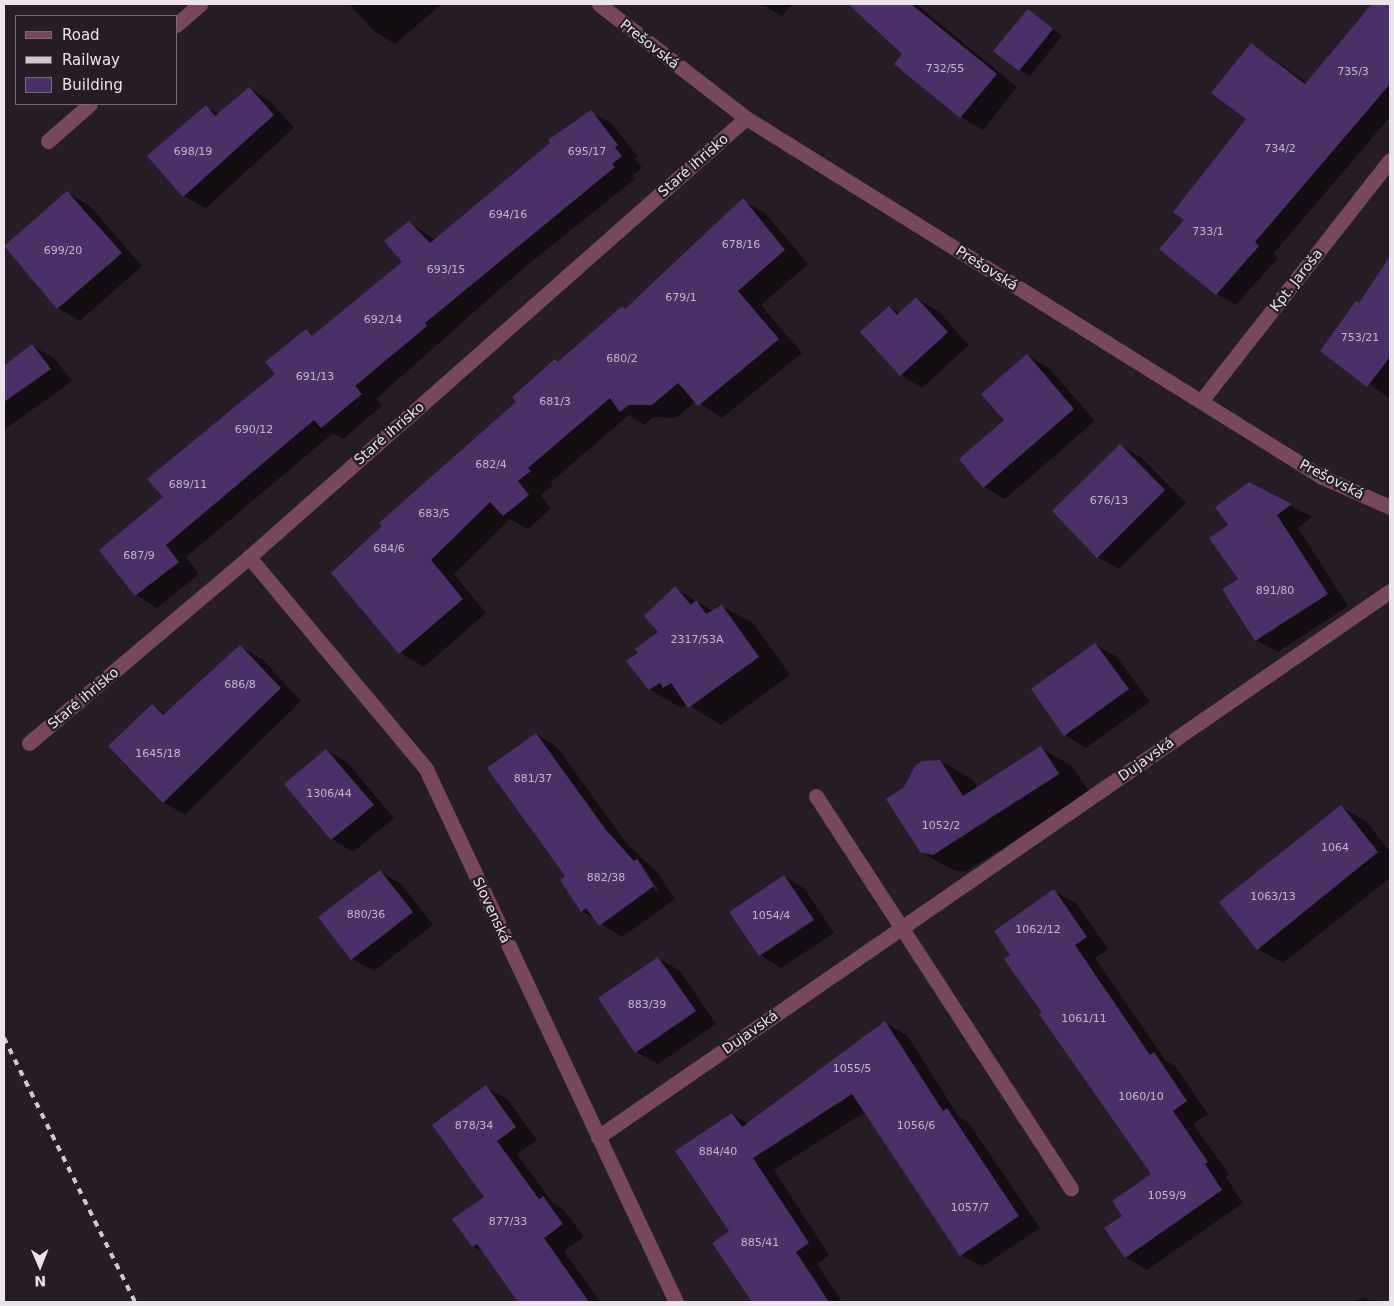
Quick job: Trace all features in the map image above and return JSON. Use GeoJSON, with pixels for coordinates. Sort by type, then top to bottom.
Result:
{"type":"FeatureCollection","features":[{"type":"Feature","properties":{"kind":"street"},"geometry":{"type":"LineString","coordinates":[[178,23],[200,4]]}},
{"type":"Feature","properties":{"kind":"street","name":"Prešovská"},"geometry":{"type":"LineString","coordinates":[[600,4],[746,118],[1322,477],[1390,507]]}},
{"type":"Feature","properties":{"kind":"street"},"geometry":{"type":"LineString","coordinates":[[48,141],[89,105]]}},
{"type":"Feature","properties":{"kind":"street","name":"Staré ihrisko"},"geometry":{"type":"LineString","coordinates":[[29,743],[249,557],[746,118]]}},
{"type":"Feature","properties":{"kind":"street","name":"Kpt. Jaroša"},"geometry":{"type":"LineString","coordinates":[[1201,401],[1390,160]]}},
{"type":"Feature","properties":{"kind":"street","name":"Slovenská"},"geometry":{"type":"LineString","coordinates":[[249,557],[426,769],[676,1302]]}},
{"type":"Feature","properties":{"kind":"street","name":"Dujavská"},"geometry":{"type":"LineString","coordinates":[[598,1137],[1390,591]]}},
{"type":"Feature","properties":{"kind":"street"},"geometry":{"type":"LineString","coordinates":[[816,796],[1071,1189]]}},
{"type":"Feature","properties":{"kind":"building"},"geometry":{"type":"Polygon","coordinates":[[[848,4],[911,4],[997,74],[960,118],[894,64],[902,54],[848,4]]]}},
{"type":"Feature","properties":{"kind":"building"},"geometry":{"type":"Polygon","coordinates":[[[1372,4],[1390,4],[1390,84],[1255,242],[1259,246],[1216,295],[1159,249],[1184,220],[1173,212],[1246,119],[1211,93],[1251,43],[1305,84],[1372,4]]]}},
{"type":"Feature","properties":{"kind":"building"},"geometry":{"type":"Polygon","coordinates":[[[1028,9],[1053,29],[1019,71],[993,51],[1028,9]]]}},
{"type":"Feature","properties":{"kind":"building"},"geometry":{"type":"Polygon","coordinates":[[[249,87],[274,115],[183,197],[147,156],[206,105],[215,116],[249,87]]]}},
{"type":"Feature","properties":{"kind":"building"},"geometry":{"type":"Polygon","coordinates":[[[591,110],[618,145],[615,147],[622,156],[612,164],[615,167],[425,323],[427,326],[355,386],[362,394],[321,428],[314,420],[166,545],[179,562],[135,596],[99,550],[163,497],[147,479],[275,374],[265,362],[306,329],[312,336],[402,262],[384,241],[409,221],[430,243],[550,143],[548,140],[591,110]]]}},
{"type":"Feature","properties":{"kind":"building"},"geometry":{"type":"Polygon","coordinates":[[[67,191],[122,253],[57,309],[4,246],[67,191]]]}},
{"type":"Feature","properties":{"kind":"building"},"geometry":{"type":"Polygon","coordinates":[[[743,198],[785,250],[738,291],[779,339],[698,406],[678,383],[652,405],[629,405],[620,412],[610,398],[528,468],[531,471],[518,481],[529,495],[503,516],[490,502],[431,560],[463,599],[399,654],[331,573],[382,526],[379,523],[516,402],[512,397],[555,359],[558,362],[622,306],[625,309],[743,198]]]}},
{"type":"Feature","properties":{"kind":"building"},"geometry":{"type":"Polygon","coordinates":[[[1390,256],[1390,357],[1367,387],[1320,351],[1356,301],[1359,303],[1390,256]]]}},
{"type":"Feature","properties":{"kind":"building"},"geometry":{"type":"Polygon","coordinates":[[[916,297],[948,332],[900,376],[860,332],[889,306],[897,315],[916,297]]]}},
{"type":"Feature","properties":{"kind":"building"},"geometry":{"type":"Polygon","coordinates":[[[32,344],[51,369],[4,402],[4,366],[32,344]]]}},
{"type":"Feature","properties":{"kind":"building"},"geometry":{"type":"Polygon","coordinates":[[[1027,354],[1074,409],[983,488],[959,459],[1004,420],[981,394],[1027,354]]]}},
{"type":"Feature","properties":{"kind":"building"},"geometry":{"type":"Polygon","coordinates":[[[1120,444],[1165,490],[1097,558],[1052,511],[1120,444]]]}},
{"type":"Feature","properties":{"kind":"building"},"geometry":{"type":"Polygon","coordinates":[[[1249,482],[1292,504],[1277,515],[1328,594],[1255,641],[1222,589],[1238,579],[1209,538],[1228,525],[1215,507],[1249,482]]]}},
{"type":"Feature","properties":{"kind":"building"},"geometry":{"type":"Polygon","coordinates":[[[675,586],[691,605],[696,600],[706,614],[722,605],[759,657],[688,708],[671,683],[663,688],[660,683],[649,690],[626,661],[638,653],[635,649],[658,632],[644,616],[675,586]]]}},
{"type":"Feature","properties":{"kind":"building"},"geometry":{"type":"Polygon","coordinates":[[[1095,643],[1129,689],[1064,736],[1031,689],[1095,643]]]}},
{"type":"Feature","properties":{"kind":"building"},"geometry":{"type":"Polygon","coordinates":[[[240,645],[281,688],[163,803],[108,746],[152,704],[163,715],[240,645]]]}},
{"type":"Feature","properties":{"kind":"building"},"geometry":{"type":"Polygon","coordinates":[[[536,733],[606,830],[634,861],[637,859],[654,886],[599,926],[586,908],[581,912],[560,880],[565,876],[487,768],[536,733]]]}},
{"type":"Feature","properties":{"kind":"building"},"geometry":{"type":"Polygon","coordinates":[[[1041,746],[1059,774],[933,855],[920,852],[886,799],[904,787],[915,766],[922,761],[940,760],[963,796],[1041,746]]]}},
{"type":"Feature","properties":{"kind":"building"},"geometry":{"type":"Polygon","coordinates":[[[326,749],[374,805],[331,840],[284,784],[326,749]]]}},
{"type":"Feature","properties":{"kind":"building"},"geometry":{"type":"Polygon","coordinates":[[[1341,805],[1378,852],[1257,950],[1219,902],[1341,805]]]}},
{"type":"Feature","properties":{"kind":"building"},"geometry":{"type":"Polygon","coordinates":[[[380,870],[413,912],[351,960],[318,917],[380,870]]]}},
{"type":"Feature","properties":{"kind":"building"},"geometry":{"type":"Polygon","coordinates":[[[784,875],[814,920],[759,956],[729,912],[784,875]]]}},
{"type":"Feature","properties":{"kind":"building"},"geometry":{"type":"Polygon","coordinates":[[[1054,889],[1087,937],[1075,945],[1150,1055],[1154,1052],[1187,1101],[1173,1111],[1208,1162],[1205,1164],[1222,1190],[1125,1258],[1104,1228],[1122,1216],[1112,1201],[1151,1174],[1039,1014],[1042,1013],[1004,959],[1010,955],[994,931],[1054,889]]]}},
{"type":"Feature","properties":{"kind":"building"},"geometry":{"type":"Polygon","coordinates":[[[658,957],[696,1011],[635,1053],[598,998],[658,957]]]}},
{"type":"Feature","properties":{"kind":"building"},"geometry":{"type":"Polygon","coordinates":[[[885,1021],[943,1111],[947,1108],[1019,1216],[960,1256],[852,1094],[753,1158],[809,1243],[796,1252],[829,1302],[752,1302],[712,1243],[729,1231],[675,1151],[732,1113],[742,1127],[885,1021]]]}},
{"type":"Feature","properties":{"kind":"building"},"geometry":{"type":"Polygon","coordinates":[[[486,1085],[516,1127],[497,1141],[539,1199],[543,1196],[563,1224],[544,1238],[589,1302],[518,1302],[477,1244],[472,1247],[452,1219],[484,1197],[432,1125],[486,1085]]]}},
{"type":"Feature","properties":{"kind":"railway"},"geometry":{"type":"LineString","coordinates":[[4,1038],[135,1302]]}}]}
